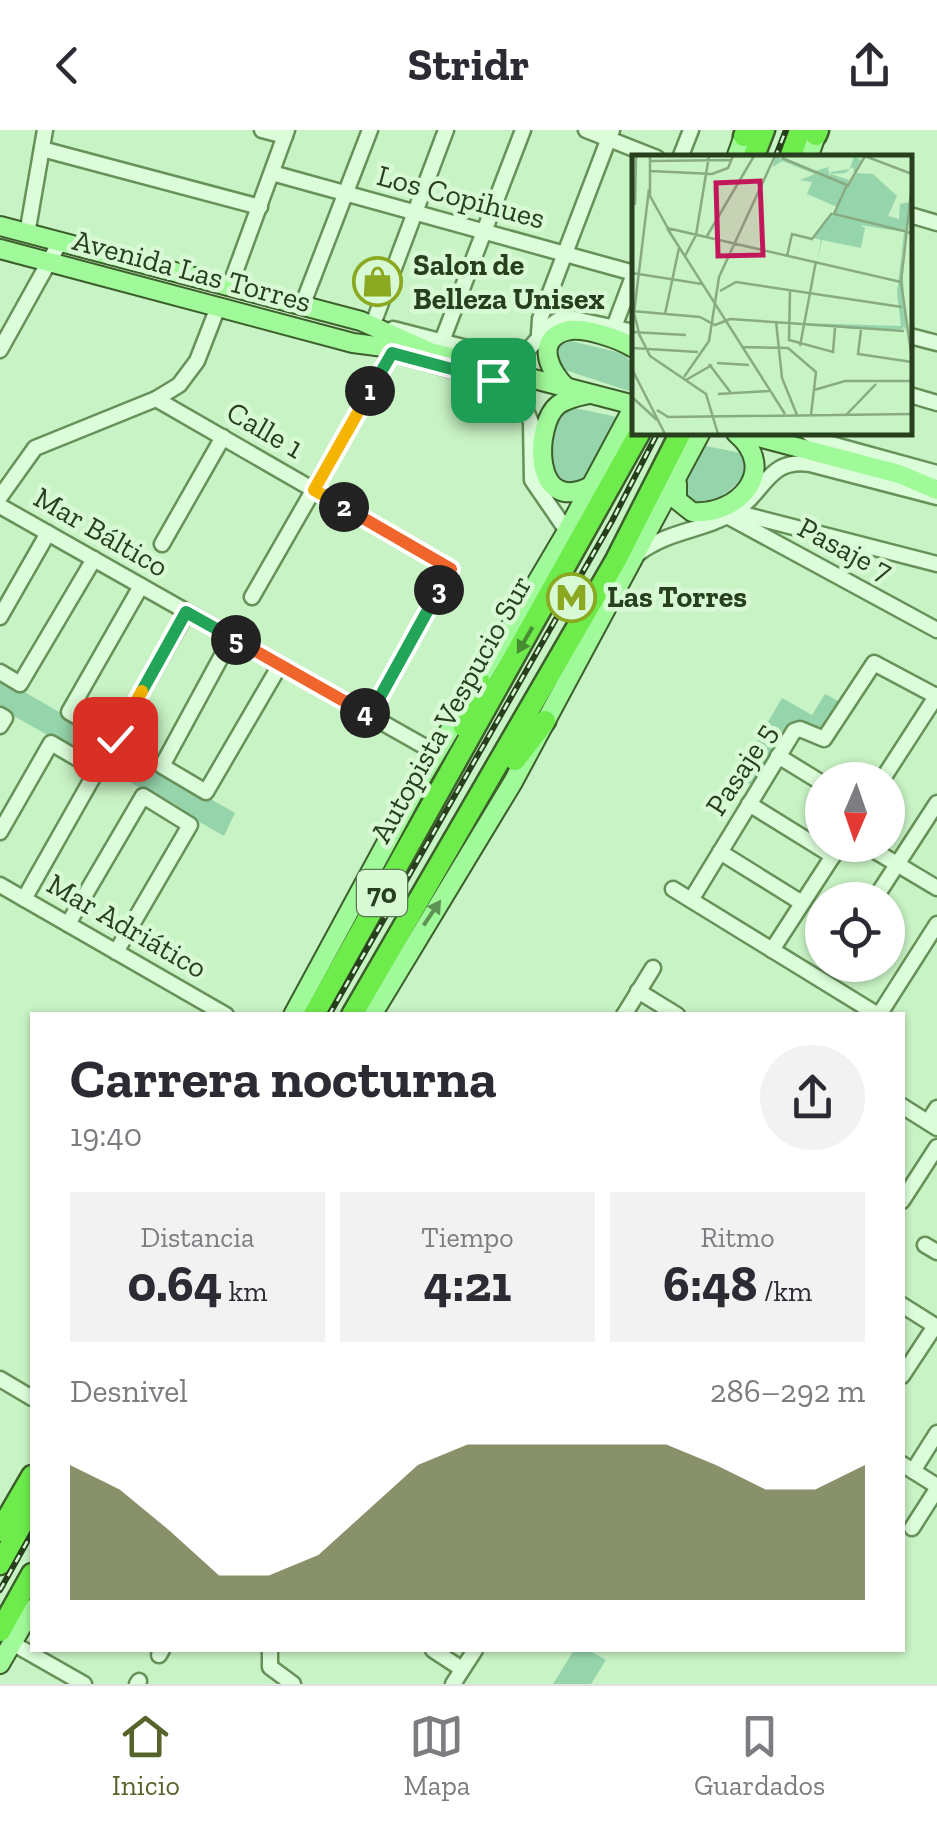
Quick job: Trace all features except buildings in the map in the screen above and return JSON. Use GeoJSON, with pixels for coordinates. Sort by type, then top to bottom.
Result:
{"type":"FeatureCollection","features":[{"type":"Feature","properties":{"kind":"highway"},"geometry":{"type":"LineString","coordinates":[[793,155],[813,131]]}},
{"type":"Feature","properties":{"kind":"highway","name":"Autopista Vespucio Sur"},"geometry":{"type":"LineString","coordinates":[[316,1012],[632,431]]}},
{"type":"Feature","properties":{"kind":"highway","name":"70"},"geometry":{"type":"LineString","coordinates":[[354,1012],[689,438]]}},
{"type":"Feature","properties":{"kind":"highway"},"geometry":{"type":"LineString","coordinates":[[442,784],[480,682]]}},
{"type":"Feature","properties":{"kind":"highway"},"geometry":{"type":"LineString","coordinates":[[467,820],[545,721]]}},
{"type":"Feature","properties":{"kind":"highway"},"geometry":{"type":"LineString","coordinates":[[0,1532],[30,1480]]}},
{"type":"Feature","properties":{"kind":"highway"},"geometry":{"type":"LineString","coordinates":[[0,1564],[30,1511]]}},
{"type":"Feature","properties":{"kind":"highway"},"geometry":{"type":"LineString","coordinates":[[6,1637],[30,1579]]}},
{"type":"Feature","properties":{"kind":"main road"},"geometry":{"type":"LineString","coordinates":[[738,155],[750,132]]}},
{"type":"Feature","properties":{"kind":"main road","name":"Avenida Las Torres"},"geometry":{"type":"LineString","coordinates":[[0,226],[367,323],[632,405]]}},
{"type":"Feature","properties":{"kind":"main road","name":"Avenida Las Torres"},"geometry":{"type":"LineString","coordinates":[[0,249],[369,347],[436,347]]}},
{"type":"Feature","properties":{"kind":"main road"},"geometry":{"type":"LineString","coordinates":[[219,307],[230,298],[226,285]]}},
{"type":"Feature","properties":{"kind":"main road"},"geometry":{"type":"LineString","coordinates":[[566,388],[552,372],[547,356],[550,343],[562,332],[578,330],[632,347]]}},
{"type":"Feature","properties":{"kind":"main road"},"geometry":{"type":"LineString","coordinates":[[590,394],[553,410],[542,466],[547,480],[557,490],[577,492],[593,486]]}},
{"type":"Feature","properties":{"kind":"main road"},"geometry":{"type":"LineString","coordinates":[[294,1012],[436,753],[593,486],[632,430]]}},
{"type":"Feature","properties":{"kind":"main road"},"geometry":{"type":"LineString","coordinates":[[689,438],[677,500],[692,512],[716,510],[736,498],[752,480],[757,463],[745,435]]}},
{"type":"Feature","properties":{"kind":"main road"},"geometry":{"type":"LineString","coordinates":[[752,435],[899,474],[937,493]]}},
{"type":"Feature","properties":{"kind":"main road"},"geometry":{"type":"LineString","coordinates":[[899,474],[937,476]]}},
{"type":"Feature","properties":{"kind":"main road"},"geometry":{"type":"LineString","coordinates":[[374,1012],[495,814],[678,482]]}},
{"type":"Feature","properties":{"kind":"main road"},"geometry":{"type":"LineString","coordinates":[[0,1522],[30,1466]]}},
{"type":"Feature","properties":{"kind":"main road"},"geometry":{"type":"LineString","coordinates":[[0,1664],[6,1637],[30,1611]]}},
{"type":"Feature","properties":{"kind":"street"},"geometry":{"type":"LineString","coordinates":[[28,234],[45,130]]}},
{"type":"Feature","properties":{"kind":"street"},"geometry":{"type":"LineString","coordinates":[[226,285],[286,133],[262,130]]}},
{"type":"Feature","properties":{"kind":"street"},"geometry":{"type":"LineString","coordinates":[[302,306],[370,130]]}},
{"type":"Feature","properties":{"kind":"street"},"geometry":{"type":"LineString","coordinates":[[367,323],[446,130]]}},
{"type":"Feature","properties":{"kind":"street"},"geometry":{"type":"LineString","coordinates":[[436,347],[523,130]]}},
{"type":"Feature","properties":{"kind":"street"},"geometry":{"type":"LineString","coordinates":[[586,130],[610,134],[652,155]]}},
{"type":"Feature","properties":{"kind":"street"},"geometry":{"type":"LineString","coordinates":[[681,155],[691,130]]}},
{"type":"Feature","properties":{"kind":"street"},"geometry":{"type":"LineString","coordinates":[[539,334],[547,302],[610,134]]}},
{"type":"Feature","properties":{"kind":"street"},"geometry":{"type":"LineString","coordinates":[[42,149],[260,207]]}},
{"type":"Feature","properties":{"kind":"street","name":"Los Copihues"},"geometry":{"type":"LineString","coordinates":[[272,173],[632,273]]}},
{"type":"Feature","properties":{"kind":"street"},"geometry":{"type":"LineString","coordinates":[[912,216],[937,224]]}},
{"type":"Feature","properties":{"kind":"street"},"geometry":{"type":"LineString","coordinates":[[0,350],[7,326],[51,262],[60,242]]}},
{"type":"Feature","properties":{"kind":"street"},"geometry":{"type":"LineString","coordinates":[[614,327],[632,279]]}},
{"type":"Feature","properties":{"kind":"street"},"geometry":{"type":"LineString","coordinates":[[547,302],[571,316],[632,332]]}},
{"type":"Feature","properties":{"kind":"street"},"geometry":{"type":"LineString","coordinates":[[0,497],[24,457],[40,444],[156,399],[190,373],[219,307]]}},
{"type":"Feature","properties":{"kind":"street","name":"Avenida Las Torres"},"geometry":{"type":"LineString","coordinates":[[436,347],[510,358],[528,351],[554,321],[571,316]]}},
{"type":"Feature","properties":{"kind":"street"},"geometry":{"type":"LineString","coordinates":[[912,336],[937,342]]}},
{"type":"Feature","properties":{"kind":"street","name":"Avenida Las Torres"},"geometry":{"type":"LineString","coordinates":[[369,347],[499,382],[520,398],[531,422],[532,480],[567,531]]}},
{"type":"Feature","properties":{"kind":"street"},"geometry":{"type":"LineString","coordinates":[[252,597],[392,353]]}},
{"type":"Feature","properties":{"kind":"street"},"geometry":{"type":"LineString","coordinates":[[912,397],[937,403]]}},
{"type":"Feature","properties":{"kind":"street","name":"Calle 1"},"geometry":{"type":"LineString","coordinates":[[156,399],[451,569],[370,715]]}},
{"type":"Feature","properties":{"kind":"street"},"geometry":{"type":"LineString","coordinates":[[811,435],[820,441],[937,476]]}},
{"type":"Feature","properties":{"kind":"street"},"geometry":{"type":"LineString","coordinates":[[162,544],[223,437]]}},
{"type":"Feature","properties":{"kind":"street"},"geometry":{"type":"LineString","coordinates":[[639,553],[667,535],[731,514],[771,472],[796,463],[937,493]]}},
{"type":"Feature","properties":{"kind":"street","name":"Mar Báltico"},"geometry":{"type":"LineString","coordinates":[[0,506],[436,753]]}},
{"type":"Feature","properties":{"kind":"street"},"geometry":{"type":"LineString","coordinates":[[731,514],[937,564]]}},
{"type":"Feature","properties":{"kind":"street","name":"Pasaje 7"},"geometry":{"type":"LineString","coordinates":[[731,514],[937,630]]}},
{"type":"Feature","properties":{"kind":"street"},"geometry":{"type":"LineString","coordinates":[[0,617],[48,533]]}},
{"type":"Feature","properties":{"kind":"street"},"geometry":{"type":"LineString","coordinates":[[0,672],[20,684],[94,559]]}},
{"type":"Feature","properties":{"kind":"street"},"geometry":{"type":"LineString","coordinates":[[141,586],[69,712],[115,739],[186,612]]}},
{"type":"Feature","properties":{"kind":"street"},"geometry":{"type":"LineString","coordinates":[[232,638],[162,766],[206,792],[280,665]]}},
{"type":"Feature","properties":{"kind":"street","name":"Pasaje 5"},"geometry":{"type":"LineString","coordinates":[[692,900],[797,728],[824,739],[876,662],[937,695]]}},
{"type":"Feature","properties":{"kind":"street"},"geometry":{"type":"LineString","coordinates":[[894,762],[937,695]]}},
{"type":"Feature","properties":{"kind":"street"},"geometry":{"type":"LineString","coordinates":[[0,832],[51,744],[97,770],[24,899]]}},
{"type":"Feature","properties":{"kind":"street"},"geometry":{"type":"LineString","coordinates":[[778,756],[805,772]]}},
{"type":"Feature","properties":{"kind":"street"},"geometry":{"type":"LineString","coordinates":[[68,924],[143,796],[190,825],[116,952]]}},
{"type":"Feature","properties":{"kind":"street"},"geometry":{"type":"LineString","coordinates":[[886,882],[937,803]]}},
{"type":"Feature","properties":{"kind":"street"},"geometry":{"type":"LineString","coordinates":[[750,804],[805,833]]}},
{"type":"Feature","properties":{"kind":"street"},"geometry":{"type":"LineString","coordinates":[[720,852],[802,903]]}},
{"type":"Feature","properties":{"kind":"street"},"geometry":{"type":"LineString","coordinates":[[772,950],[828,862]]}},
{"type":"Feature","properties":{"kind":"street"},"geometry":{"type":"LineString","coordinates":[[895,862],[937,888]]}},
{"type":"Feature","properties":{"kind":"street","name":"Mar Adriático"},"geometry":{"type":"LineString","coordinates":[[0,885],[221,1012]]}},
{"type":"Feature","properties":{"kind":"street"},"geometry":{"type":"LineString","coordinates":[[673,888],[805,970]]}},
{"type":"Feature","properties":{"kind":"street"},"geometry":{"type":"LineString","coordinates":[[880,1012],[937,924]]}},
{"type":"Feature","properties":{"kind":"street"},"geometry":{"type":"LineString","coordinates":[[626,1012],[653,968]]}},
{"type":"Feature","properties":{"kind":"street"},"geometry":{"type":"LineString","coordinates":[[824,982],[873,1012]]}},
{"type":"Feature","properties":{"kind":"street"},"geometry":{"type":"LineString","coordinates":[[638,991],[673,1012]]}},
{"type":"Feature","properties":{"kind":"street"},"geometry":{"type":"LineString","coordinates":[[905,1108],[932,1125],[937,1108]]}},
{"type":"Feature","properties":{"kind":"street"},"geometry":{"type":"LineString","coordinates":[[905,1196],[937,1146]]}},
{"type":"Feature","properties":{"kind":"street"},"geometry":{"type":"LineString","coordinates":[[905,1308],[936,1326],[905,1372]]}},
{"type":"Feature","properties":{"kind":"street"},"geometry":{"type":"LineString","coordinates":[[0,1379],[30,1397]]}},
{"type":"Feature","properties":{"kind":"street"},"geometry":{"type":"LineString","coordinates":[[912,1528],[937,1488],[908,1468],[937,1433]]}},
{"type":"Feature","properties":{"kind":"street"},"geometry":{"type":"LineString","coordinates":[[6,1637],[30,1651]]}},
{"type":"Feature","properties":{"kind":"street"},"geometry":{"type":"LineString","coordinates":[[31,1652],[84,1684]]}},
{"type":"Feature","properties":{"kind":"street"},"geometry":{"type":"LineString","coordinates":[[270,1652],[268,1662],[274,1672],[293,1684]]}},
{"type":"Feature","properties":{"kind":"street"},"geometry":{"type":"LineString","coordinates":[[436,1652],[462,1669]]}},
{"type":"Feature","properties":{"kind":"street"},"geometry":{"type":"LineString","coordinates":[[453,1684],[473,1652]]}},
{"type":"Feature","properties":{"kind":"green space"},"geometry":{"type":"Polygon","coordinates":[[[571,341],[625,354],[632,366],[629,391],[556,367],[552,357],[557,346],[571,341]]]}},
{"type":"Feature","properties":{"kind":"green space"},"geometry":{"type":"Polygon","coordinates":[[[575,408],[617,417],[585,481],[563,487],[547,463],[560,413],[575,408]]]}},
{"type":"Feature","properties":{"kind":"green space"},"geometry":{"type":"Polygon","coordinates":[[[706,446],[741,453],[748,461],[741,478],[729,491],[696,506],[680,494],[706,446]]]}},
{"type":"Feature","properties":{"kind":"green space"},"geometry":{"type":"Polygon","coordinates":[[[0,678],[235,813],[224,836],[0,708],[0,678]]]}},
{"type":"Feature","properties":{"kind":"green space"},"geometry":{"type":"Polygon","coordinates":[[[825,694],[842,703],[822,736],[796,721],[755,787],[736,776],[782,698],[812,715],[825,694]]]}},
{"type":"Feature","properties":{"kind":"green space"},"geometry":{"type":"Polygon","coordinates":[[[573,1652],[592,1652],[606,1660],[591,1684],[553,1684],[573,1652]]]}},
{"type":"Feature","properties":{"kind":"railway"},"geometry":{"type":"LineString","coordinates":[[776,155],[786,130]]}},
{"type":"Feature","properties":{"kind":"railway"},"geometry":{"type":"LineString","coordinates":[[331,1012],[612,521],[656,435]]}},
{"type":"Feature","properties":{"kind":"railway"},"geometry":{"type":"LineString","coordinates":[[0,1590],[30,1537]]}},
{"type":"Feature","properties":{"kind":"place","name":"Salon de Belleza Unisex"},"geometry":{"type":"Point","coordinates":[378,282]}},
{"type":"Feature","properties":{"kind":"place","name":"Las Torres"},"geometry":{"type":"Point","coordinates":[572,597]}},
{"type":"Feature","properties":{"kind":"route"},"geometry":{"type":"LineString","coordinates":[[115,739],[186,612],[370,715],[451,569],[314,490],[392,353],[493,380]]}}]}
